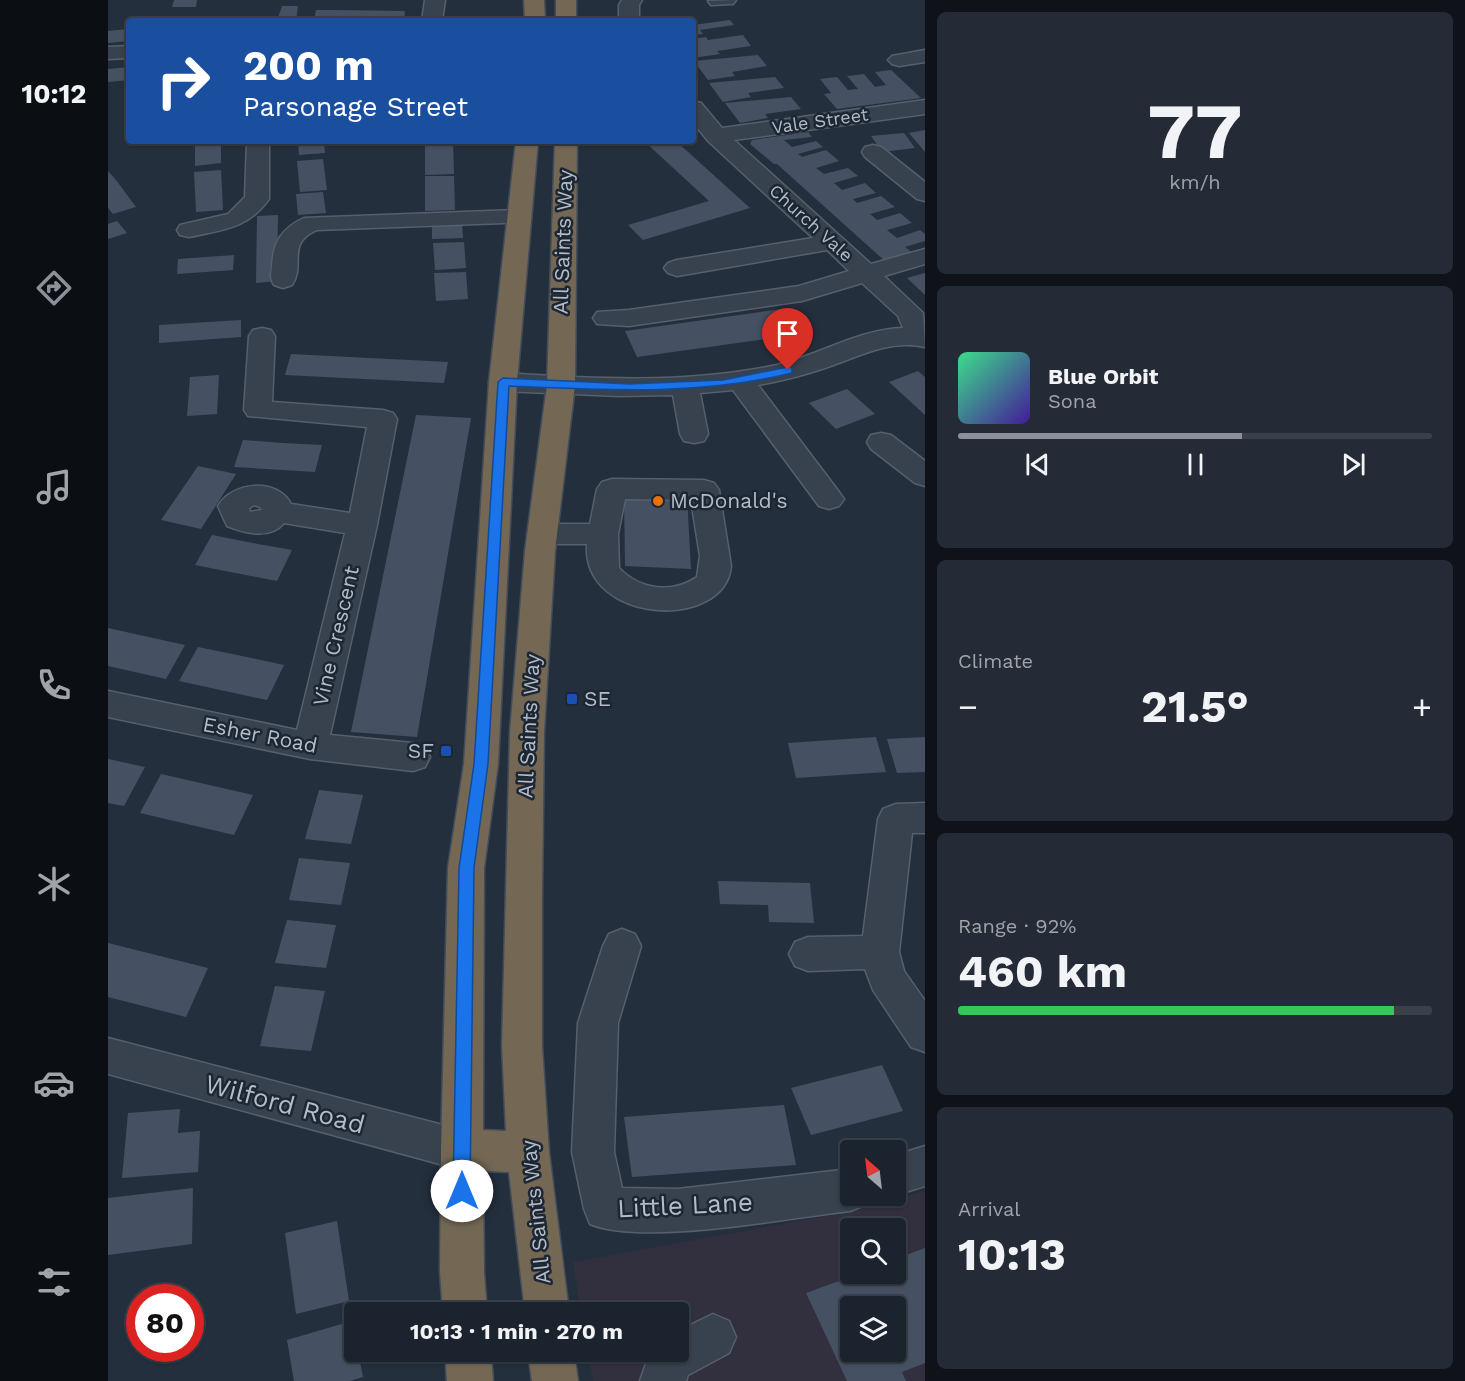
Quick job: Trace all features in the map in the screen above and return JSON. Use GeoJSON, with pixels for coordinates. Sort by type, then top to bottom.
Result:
{"type":"FeatureCollection","features":[{"type":"Feature","properties":{"kind":"highway"},"geometry":{"type":"LineString","coordinates":[[534,0],[535,18]]}},
{"type":"Feature","properties":{"kind":"highway"},"geometry":{"type":"LineString","coordinates":[[566,0],[566,18]]}},
{"type":"Feature","properties":{"kind":"highway","name":"All Saints Way"},"geometry":{"type":"LineString","coordinates":[[464,1302],[462,1272],[462,1150],[466,868],[481,764],[503,382],[527,144]]}},
{"type":"Feature","properties":{"kind":"highway","name":"All Saints Way"},"geometry":{"type":"LineString","coordinates":[[546,1302],[528,1152],[522,1046],[527,743],[542,534],[561,385],[566,144]]}},
{"type":"Feature","properties":{"kind":"highway"},"geometry":{"type":"LineString","coordinates":[[462,1150],[528,1152]]}},
{"type":"Feature","properties":{"kind":"highway"},"geometry":{"type":"LineString","coordinates":[[469,1362],[470,1381]]}},
{"type":"Feature","properties":{"kind":"highway"},"geometry":{"type":"LineString","coordinates":[[552,1362],[555,1381]]}},
{"type":"Feature","properties":{"kind":"street"},"geometry":{"type":"LineString","coordinates":[[432,18],[435,0]]}},
{"type":"Feature","properties":{"kind":"street"},"geometry":{"type":"LineString","coordinates":[[629,18],[629,5],[632,0]]}},
{"type":"Feature","properties":{"kind":"street"},"geometry":{"type":"LineString","coordinates":[[108,53],[126,51]]}},
{"type":"Feature","properties":{"kind":"street"},"geometry":{"type":"LineString","coordinates":[[899,60],[925,56]]}},
{"type":"Feature","properties":{"kind":"street","name":"Vale Street"},"geometry":{"type":"LineString","coordinates":[[716,136],[925,107]]}},
{"type":"Feature","properties":{"kind":"street","name":"Church Vale"},"geometry":{"type":"LineString","coordinates":[[696,112],[716,136],[910,313],[922,338]]}},
{"type":"Feature","properties":{"kind":"street"},"geometry":{"type":"LineString","coordinates":[[189,230],[236,219],[257,199],[258,144]]}},
{"type":"Feature","properties":{"kind":"street"},"geometry":{"type":"LineString","coordinates":[[873,152],[925,194]]}},
{"type":"Feature","properties":{"kind":"street"},"geometry":{"type":"LineString","coordinates":[[283,280],[288,239],[297,229],[313,223],[519,217]]}},
{"type":"Feature","properties":{"kind":"street"},"geometry":{"type":"LineString","coordinates":[[677,268],[833,242]]}},
{"type":"Feature","properties":{"kind":"street"},"geometry":{"type":"LineString","coordinates":[[606,318],[629,318],[802,293],[925,256]]}},
{"type":"Feature","properties":{"kind":"street","name":"Vine Crescent"},"geometry":{"type":"LineString","coordinates":[[262,336],[258,410],[383,419],[362,525],[310,746]]}},
{"type":"Feature","properties":{"kind":"street"},"geometry":{"type":"LineString","coordinates":[[503,382],[630,388],[740,380],[811,365],[885,338],[922,338]]}},
{"type":"Feature","properties":{"kind":"street"},"geometry":{"type":"LineString","coordinates":[[740,380],[829,499]]}},
{"type":"Feature","properties":{"kind":"street"},"geometry":{"type":"LineString","coordinates":[[686,385],[694,434]]}},
{"type":"Feature","properties":{"kind":"street"},"geometry":{"type":"LineString","coordinates":[[881,442],[925,476]]}},
{"type":"Feature","properties":{"kind":"street"},"geometry":{"type":"LineString","coordinates":[[612,489],[704,490],[716,571],[706,588],[692,595],[640,597],[616,586],[606,574],[602,560],[603,534],[612,489]]}},
{"type":"Feature","properties":{"kind":"street"},"geometry":{"type":"LineString","coordinates":[[277,512],[362,525]]}},
{"type":"Feature","properties":{"kind":"street"},"geometry":{"type":"LineString","coordinates":[[542,534],[603,534]]}},
{"type":"Feature","properties":{"kind":"street","name":"Esher Road"},"geometry":{"type":"LineString","coordinates":[[108,704],[310,746],[413,757]]}},
{"type":"Feature","properties":{"kind":"street"},"geometry":{"type":"LineString","coordinates":[[910,818],[880,952],[887,978],[925,1034]]}},
{"type":"Feature","properties":{"kind":"street","name":"Little Lane"},"geometry":{"type":"LineString","coordinates":[[622,946],[598,1023],[593,1152],[605,1209],[678,1210],[840,1191]]}},
{"type":"Feature","properties":{"kind":"street"},"geometry":{"type":"LineString","coordinates":[[808,954],[880,952]]}},
{"type":"Feature","properties":{"kind":"street","name":"Wilford Road"},"geometry":{"type":"LineString","coordinates":[[108,1056],[462,1150]]}},
{"type":"Feature","properties":{"kind":"street"},"geometry":{"type":"LineString","coordinates":[[906,1172],[925,1166]]}},
{"type":"Feature","properties":{"kind":"street"},"geometry":{"type":"LineString","coordinates":[[663,1381],[669,1360],[713,1337]]}},
{"type":"Feature","properties":{"kind":"shaded area"},"geometry":{"type":"Polygon","coordinates":[[[925,1191],[925,1381],[593,1381],[590,1362],[689,1362],[689,1302],[579,1302],[573,1262],[838,1214],[868,1206],[906,1206],[906,1196],[925,1191]]]}},
{"type":"Feature","properties":{"kind":"building"},"geometry":{"type":"Polygon","coordinates":[[[174,0],[197,0],[196,7],[172,7],[174,0]]]}},
{"type":"Feature","properties":{"kind":"building"},"geometry":{"type":"Polygon","coordinates":[[[282,6],[298,6],[296,18],[278,18],[282,6]]]}},
{"type":"Feature","properties":{"kind":"building"},"geometry":{"type":"Polygon","coordinates":[[[316,10],[405,11],[404,18],[315,18],[316,10]]]}},
{"type":"Feature","properties":{"kind":"building"},"geometry":{"type":"Polygon","coordinates":[[[730,20],[734,25],[700,30],[703,34],[696,35],[696,25],[730,20]]]}},
{"type":"Feature","properties":{"kind":"building"},"geometry":{"type":"Polygon","coordinates":[[[126,29],[126,41],[108,43],[108,31],[126,29]]]}},
{"type":"Feature","properties":{"kind":"building"},"geometry":{"type":"Polygon","coordinates":[[[743,35],[751,46],[717,51],[720,54],[696,58],[696,39],[706,37],[708,40],[743,35]]]}},
{"type":"Feature","properties":{"kind":"building"},"geometry":{"type":"Polygon","coordinates":[[[758,55],[767,66],[732,72],[735,76],[708,80],[696,61],[758,55]]]}},
{"type":"Feature","properties":{"kind":"building"},"geometry":{"type":"Polygon","coordinates":[[[126,67],[126,80],[108,82],[108,69],[126,67]]]}},
{"type":"Feature","properties":{"kind":"building"},"geometry":{"type":"Polygon","coordinates":[[[891,70],[921,98],[837,109],[824,94],[831,93],[820,79],[837,77],[848,90],[858,89],[847,76],[864,74],[875,87],[886,85],[875,72],[891,70]]]}},
{"type":"Feature","properties":{"kind":"building"},"geometry":{"type":"Polygon","coordinates":[[[775,77],[784,88],[748,93],[751,97],[723,102],[709,83],[775,77]]]}},
{"type":"Feature","properties":{"kind":"building"},"geometry":{"type":"Polygon","coordinates":[[[791,97],[801,109],[765,114],[768,118],[740,123],[725,103],[791,97]]]}},
{"type":"Feature","properties":{"kind":"building"},"geometry":{"type":"Polygon","coordinates":[[[925,130],[925,152],[909,133],[925,130]]]}},
{"type":"Feature","properties":{"kind":"building"},"geometry":{"type":"Polygon","coordinates":[[[808,132],[812,137],[784,140],[792,147],[816,141],[823,147],[798,154],[802,157],[826,150],[839,161],[816,168],[824,174],[848,168],[858,176],[834,183],[842,190],[865,183],[876,193],[853,199],[857,203],[881,196],[895,207],[870,214],[877,220],[900,213],[912,223],[887,230],[897,238],[920,230],[925,234],[925,241],[905,247],[913,253],[886,262],[777,164],[750,144],[752,140],[808,132]]]}},
{"type":"Feature","properties":{"kind":"building"},"geometry":{"type":"Polygon","coordinates":[[[904,133],[915,148],[882,152],[871,136],[904,133]]]}},
{"type":"Feature","properties":{"kind":"building"},"geometry":{"type":"Polygon","coordinates":[[[221,144],[221,163],[195,166],[195,146],[221,144]]]}},
{"type":"Feature","properties":{"kind":"building"},"geometry":{"type":"Polygon","coordinates":[[[298,144],[324,144],[325,153],[299,155],[298,144]]]}},
{"type":"Feature","properties":{"kind":"building"},"geometry":{"type":"Polygon","coordinates":[[[425,144],[453,144],[454,174],[425,175],[425,144]]]}},
{"type":"Feature","properties":{"kind":"building"},"geometry":{"type":"Polygon","coordinates":[[[647,144],[679,144],[750,208],[643,240],[628,225],[709,201],[647,144]]]}},
{"type":"Feature","properties":{"kind":"building"},"geometry":{"type":"Polygon","coordinates":[[[323,159],[327,190],[300,192],[297,161],[323,159]]]}},
{"type":"Feature","properties":{"kind":"building"},"geometry":{"type":"Polygon","coordinates":[[[221,170],[223,210],[196,212],[194,172],[221,170]]]}},
{"type":"Feature","properties":{"kind":"building"},"geometry":{"type":"Polygon","coordinates":[[[108,171],[136,207],[113,214],[108,208],[108,171]]]}},
{"type":"Feature","properties":{"kind":"building"},"geometry":{"type":"Polygon","coordinates":[[[425,176],[454,176],[455,210],[425,211],[425,176]]]}},
{"type":"Feature","properties":{"kind":"building"},"geometry":{"type":"Polygon","coordinates":[[[323,192],[326,213],[298,215],[296,194],[323,192]]]}},
{"type":"Feature","properties":{"kind":"building"},"geometry":{"type":"Polygon","coordinates":[[[278,215],[277,281],[256,283],[257,216],[278,215]]]}},
{"type":"Feature","properties":{"kind":"building"},"geometry":{"type":"Polygon","coordinates":[[[117,221],[127,233],[108,239],[108,224],[117,221]]]}},
{"type":"Feature","properties":{"kind":"building"},"geometry":{"type":"Polygon","coordinates":[[[462,225],[463,238],[432,239],[432,226],[462,225]]]}},
{"type":"Feature","properties":{"kind":"building"},"geometry":{"type":"Polygon","coordinates":[[[464,242],[466,268],[435,270],[433,243],[464,242]]]}},
{"type":"Feature","properties":{"kind":"building"},"geometry":{"type":"Polygon","coordinates":[[[234,255],[233,270],[177,274],[178,259],[234,255]]]}},
{"type":"Feature","properties":{"kind":"building"},"geometry":{"type":"Polygon","coordinates":[[[466,272],[468,299],[436,301],[434,273],[466,272]]]}},
{"type":"Feature","properties":{"kind":"building"},"geometry":{"type":"Polygon","coordinates":[[[925,273],[925,295],[907,278],[925,273]]]}},
{"type":"Feature","properties":{"kind":"building"},"geometry":{"type":"Polygon","coordinates":[[[781,309],[795,335],[637,357],[625,331],[781,309]]]}},
{"type":"Feature","properties":{"kind":"building"},"geometry":{"type":"Polygon","coordinates":[[[241,320],[241,337],[159,343],[159,325],[241,320]]]}},
{"type":"Feature","properties":{"kind":"building"},"geometry":{"type":"Polygon","coordinates":[[[291,354],[448,362],[444,383],[285,375],[291,354]]]}},
{"type":"Feature","properties":{"kind":"building"},"geometry":{"type":"Polygon","coordinates":[[[918,371],[925,377],[925,415],[889,382],[918,371]]]}},
{"type":"Feature","properties":{"kind":"building"},"geometry":{"type":"Polygon","coordinates":[[[219,375],[217,414],[187,416],[190,377],[219,375]]]}},
{"type":"Feature","properties":{"kind":"building"},"geometry":{"type":"Polygon","coordinates":[[[847,389],[875,414],[836,429],[809,403],[847,389]]]}},
{"type":"Feature","properties":{"kind":"building"},"geometry":{"type":"Polygon","coordinates":[[[416,415],[471,418],[417,737],[351,732],[416,415]]]}},
{"type":"Feature","properties":{"kind":"building"},"geometry":{"type":"Polygon","coordinates":[[[243,440],[322,445],[315,472],[234,467],[243,440]]]}},
{"type":"Feature","properties":{"kind":"building"},"geometry":{"type":"Polygon","coordinates":[[[198,466],[236,474],[201,529],[161,520],[198,466]]]}},
{"type":"Feature","properties":{"kind":"building"},"geometry":{"type":"Polygon","coordinates":[[[624,494],[687,496],[691,569],[625,566],[624,494]]]}},
{"type":"Feature","properties":{"kind":"building"},"geometry":{"type":"Polygon","coordinates":[[[212,535],[292,550],[277,581],[195,565],[212,535]]]}},
{"type":"Feature","properties":{"kind":"building"},"geometry":{"type":"Polygon","coordinates":[[[108,628],[185,645],[166,679],[108,666],[108,628]]]}},
{"type":"Feature","properties":{"kind":"building"},"geometry":{"type":"Polygon","coordinates":[[[198,647],[284,665],[267,700],[179,681],[198,647]]]}},
{"type":"Feature","properties":{"kind":"building"},"geometry":{"type":"Polygon","coordinates":[[[876,737],[886,772],[796,778],[788,743],[876,737]]]}},
{"type":"Feature","properties":{"kind":"building"},"geometry":{"type":"Polygon","coordinates":[[[925,737],[925,772],[897,773],[887,739],[925,737]]]}},
{"type":"Feature","properties":{"kind":"building"},"geometry":{"type":"Polygon","coordinates":[[[108,759],[145,767],[124,806],[108,803],[108,759]]]}},
{"type":"Feature","properties":{"kind":"building"},"geometry":{"type":"Polygon","coordinates":[[[161,774],[253,795],[234,835],[140,813],[161,774]]]}},
{"type":"Feature","properties":{"kind":"building"},"geometry":{"type":"Polygon","coordinates":[[[319,790],[363,795],[351,844],[305,839],[319,790]]]}},
{"type":"Feature","properties":{"kind":"building"},"geometry":{"type":"Polygon","coordinates":[[[299,858],[350,863],[341,905],[289,900],[299,858]]]}},
{"type":"Feature","properties":{"kind":"building"},"geometry":{"type":"Polygon","coordinates":[[[718,881],[810,883],[814,923],[769,922],[768,905],[720,904],[718,881]]]}},
{"type":"Feature","properties":{"kind":"building"},"geometry":{"type":"Polygon","coordinates":[[[287,920],[336,925],[326,968],[275,963],[287,920]]]}},
{"type":"Feature","properties":{"kind":"building"},"geometry":{"type":"Polygon","coordinates":[[[108,943],[208,968],[186,1017],[108,997],[108,943]]]}},
{"type":"Feature","properties":{"kind":"building"},"geometry":{"type":"Polygon","coordinates":[[[275,986],[325,991],[311,1051],[260,1046],[275,986]]]}},
{"type":"Feature","properties":{"kind":"building"},"geometry":{"type":"Polygon","coordinates":[[[882,1065],[903,1111],[811,1135],[791,1088],[882,1065]]]}},
{"type":"Feature","properties":{"kind":"building"},"geometry":{"type":"Polygon","coordinates":[[[784,1105],[796,1165],[632,1177],[624,1117],[784,1105]]]}},
{"type":"Feature","properties":{"kind":"building"},"geometry":{"type":"Polygon","coordinates":[[[180,1109],[178,1133],[200,1131],[198,1172],[122,1178],[128,1113],[180,1109]]]}},
{"type":"Feature","properties":{"kind":"building"},"geometry":{"type":"Polygon","coordinates":[[[193,1188],[192,1244],[108,1255],[108,1198],[193,1188]]]}},
{"type":"Feature","properties":{"kind":"building"},"geometry":{"type":"Polygon","coordinates":[[[337,1221],[349,1301],[296,1314],[285,1233],[337,1221]]]}},
{"type":"Feature","properties":{"kind":"building"},"geometry":{"type":"Polygon","coordinates":[[[925,1248],[925,1363],[902,1372],[906,1381],[847,1381],[806,1293],[840,1281],[840,1284],[906,1284],[906,1255],[925,1248]]]}},
{"type":"Feature","properties":{"kind":"building"},"geometry":{"type":"Polygon","coordinates":[[[344,1323],[344,1362],[360,1362],[363,1377],[350,1381],[294,1381],[287,1340],[344,1323]]]}},
{"type":"Feature","properties":{"kind":"place","name":"McDonald's"},"geometry":{"type":"Point","coordinates":[658,501]}},
{"type":"Feature","properties":{"kind":"place","name":"SE"},"geometry":{"type":"Point","coordinates":[572,699]}},
{"type":"Feature","properties":{"kind":"place","name":"SF"},"geometry":{"type":"Point","coordinates":[446,751]}},
{"type":"Feature","properties":{"kind":"route"},"geometry":{"type":"LineString","coordinates":[[462,1191],[466,868],[481,764],[503,382],[630,388],[723,383],[788,370]]}}]}
